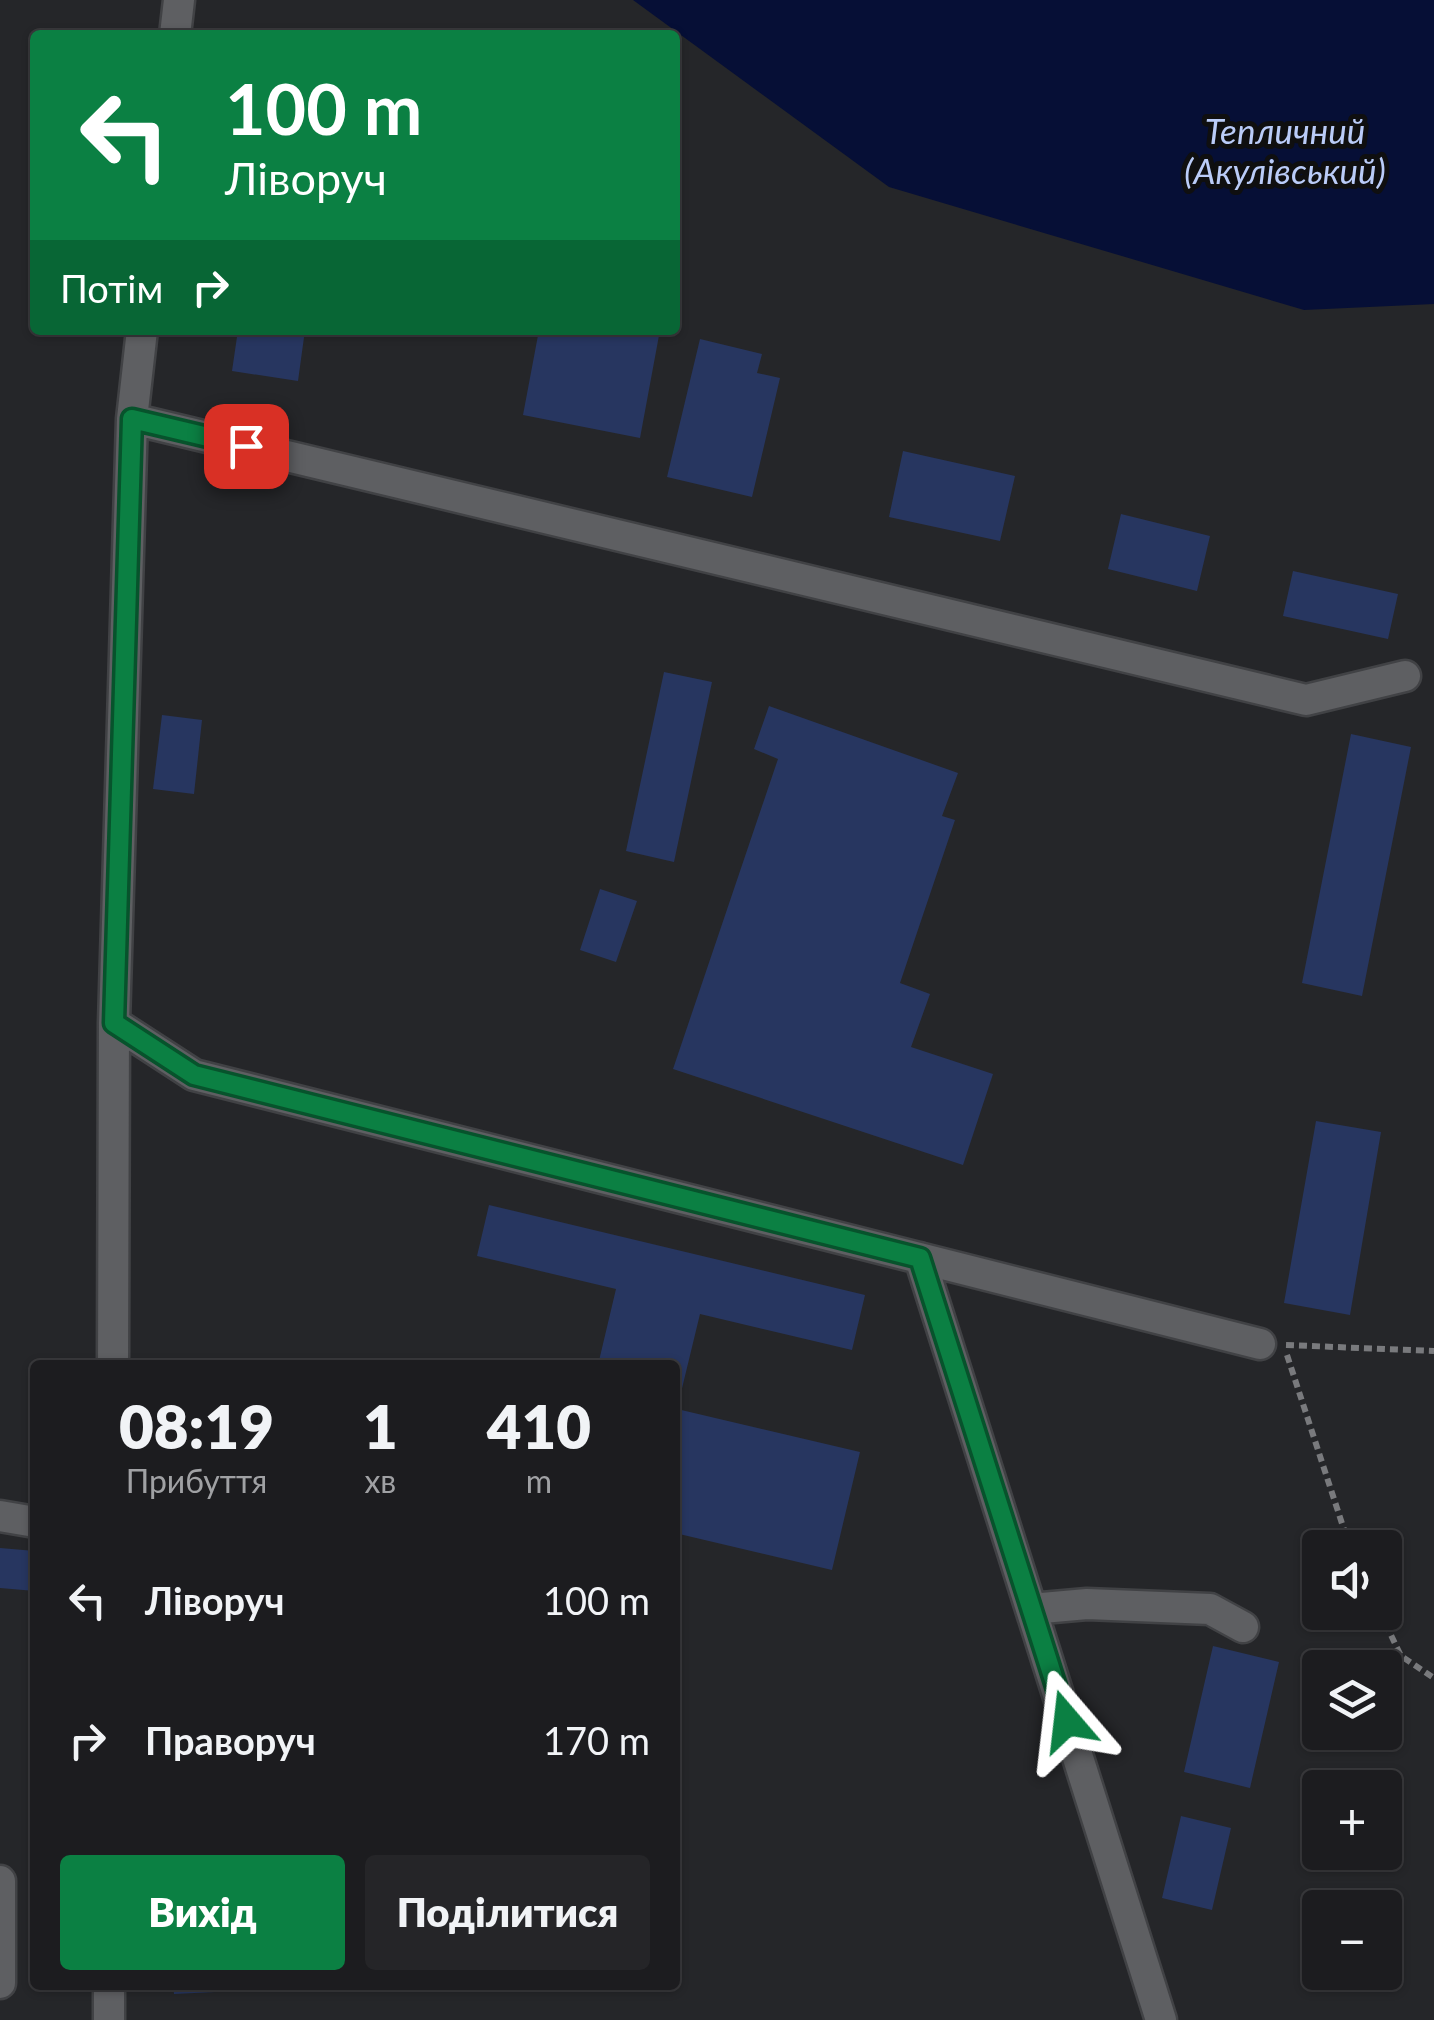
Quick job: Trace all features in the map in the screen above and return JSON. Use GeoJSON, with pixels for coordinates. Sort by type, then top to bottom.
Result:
{"type":"FeatureCollection","features":[{"type":"Feature","properties":{"kind":"street"},"geometry":{"type":"LineString","coordinates":[[176,30],[179,0]]}},
{"type":"Feature","properties":{"kind":"street"},"geometry":{"type":"LineString","coordinates":[[112,1360],[114,1023],[132,419],[141,335]]}},
{"type":"Feature","properties":{"kind":"street"},"geometry":{"type":"LineString","coordinates":[[132,419],[1306,700],[1405,676]]}},
{"type":"Feature","properties":{"kind":"street"},"geometry":{"type":"LineString","coordinates":[[114,1023],[194,1075],[1272,1344]]}},
{"type":"Feature","properties":{"kind":"street"},"geometry":{"type":"LineString","coordinates":[[920,1258],[1161,2020]]}},
{"type":"Feature","properties":{"kind":"street"},"geometry":{"type":"LineString","coordinates":[[0,1516],[30,1521]]}},
{"type":"Feature","properties":{"kind":"street"},"geometry":{"type":"LineString","coordinates":[[1032,1609],[1087,1604],[1210,1609],[1244,1626]]}},
{"type":"Feature","properties":{"kind":"street"},"geometry":{"type":"LineString","coordinates":[[0,1881],[0,1983]]}},
{"type":"Feature","properties":{"kind":"street"},"geometry":{"type":"LineString","coordinates":[[109,1990],[109,2020]]}},
{"type":"Feature","properties":{"kind":"path"},"geometry":{"type":"LineString","coordinates":[[1343,1530],[1272,1344],[1434,1351]]}},
{"type":"Feature","properties":{"kind":"path"},"geometry":{"type":"LineString","coordinates":[[1388,1630],[1400,1656],[1434,1678]]}},
{"type":"Feature","properties":{"kind":"water","name":"Тепличний (Акулівський)"},"geometry":{"type":"Polygon","coordinates":[[[633,0],[1434,0],[1434,304],[1304,310],[889,187],[680,34],[680,30],[674,30],[633,0]]]}},
{"type":"Feature","properties":{"kind":"building"},"geometry":{"type":"Polygon","coordinates":[[[237,335],[304,335],[298,381],[232,371],[237,335]]]}},
{"type":"Feature","properties":{"kind":"building"},"geometry":{"type":"Polygon","coordinates":[[[538,335],[659,335],[640,438],[523,415],[538,335]]]}},
{"type":"Feature","properties":{"kind":"building"},"geometry":{"type":"Polygon","coordinates":[[[700,339],[762,354],[757,373],[780,378],[752,497],[667,477],[700,339]]]}},
{"type":"Feature","properties":{"kind":"building"},"geometry":{"type":"Polygon","coordinates":[[[903,451],[1015,476],[1000,541],[889,517],[903,451]]]}},
{"type":"Feature","properties":{"kind":"building"},"geometry":{"type":"Polygon","coordinates":[[[1121,514],[1210,536],[1197,591],[1108,569],[1121,514]]]}},
{"type":"Feature","properties":{"kind":"building"},"geometry":{"type":"Polygon","coordinates":[[[1293,571],[1398,594],[1388,639],[1283,616],[1293,571]]]}},
{"type":"Feature","properties":{"kind":"building"},"geometry":{"type":"Polygon","coordinates":[[[664,672],[712,682],[674,862],[626,851],[664,672]]]}},
{"type":"Feature","properties":{"kind":"building"},"geometry":{"type":"Polygon","coordinates":[[[769,706],[958,773],[942,816],[955,820],[900,983],[930,994],[911,1047],[993,1074],[963,1165],[673,1069],[778,759],[754,749],[769,706]]]}},
{"type":"Feature","properties":{"kind":"building"},"geometry":{"type":"Polygon","coordinates":[[[162,715],[202,720],[194,794],[153,789],[162,715]]]}},
{"type":"Feature","properties":{"kind":"building"},"geometry":{"type":"Polygon","coordinates":[[[1351,734],[1411,747],[1362,996],[1302,983],[1351,734]]]}},
{"type":"Feature","properties":{"kind":"building"},"geometry":{"type":"Polygon","coordinates":[[[600,889],[637,901],[616,962],[580,950],[600,889]]]}},
{"type":"Feature","properties":{"kind":"building"},"geometry":{"type":"Polygon","coordinates":[[[1316,1121],[1381,1132],[1350,1315],[1284,1303],[1316,1121]]]}},
{"type":"Feature","properties":{"kind":"building"},"geometry":{"type":"Polygon","coordinates":[[[489,1205],[865,1295],[852,1350],[700,1314],[680,1397],[680,1360],[599,1360],[616,1289],[477,1256],[489,1205]]]}},
{"type":"Feature","properties":{"kind":"building"},"geometry":{"type":"Polygon","coordinates":[[[680,1410],[860,1452],[832,1570],[680,1534],[680,1410]]]}},
{"type":"Feature","properties":{"kind":"building"},"geometry":{"type":"Polygon","coordinates":[[[0,1548],[30,1551],[30,1591],[0,1588],[0,1548]]]}},
{"type":"Feature","properties":{"kind":"building"},"geometry":{"type":"Polygon","coordinates":[[[1213,1646],[1279,1662],[1250,1788],[1184,1772],[1213,1646]]]}},
{"type":"Feature","properties":{"kind":"building"},"geometry":{"type":"Polygon","coordinates":[[[1181,1816],[1231,1828],[1212,1910],[1162,1898],[1181,1816]]]}},
{"type":"Feature","properties":{"kind":"building"},"geometry":{"type":"Polygon","coordinates":[[[174,1990],[236,1990],[236,1991],[174,1994],[174,1990]]]}},
{"type":"Feature","properties":{"kind":"route"},"geometry":{"type":"LineString","coordinates":[[246,446],[132,419],[114,1023],[194,1075],[920,1258],[1067,1721]]}}]}
